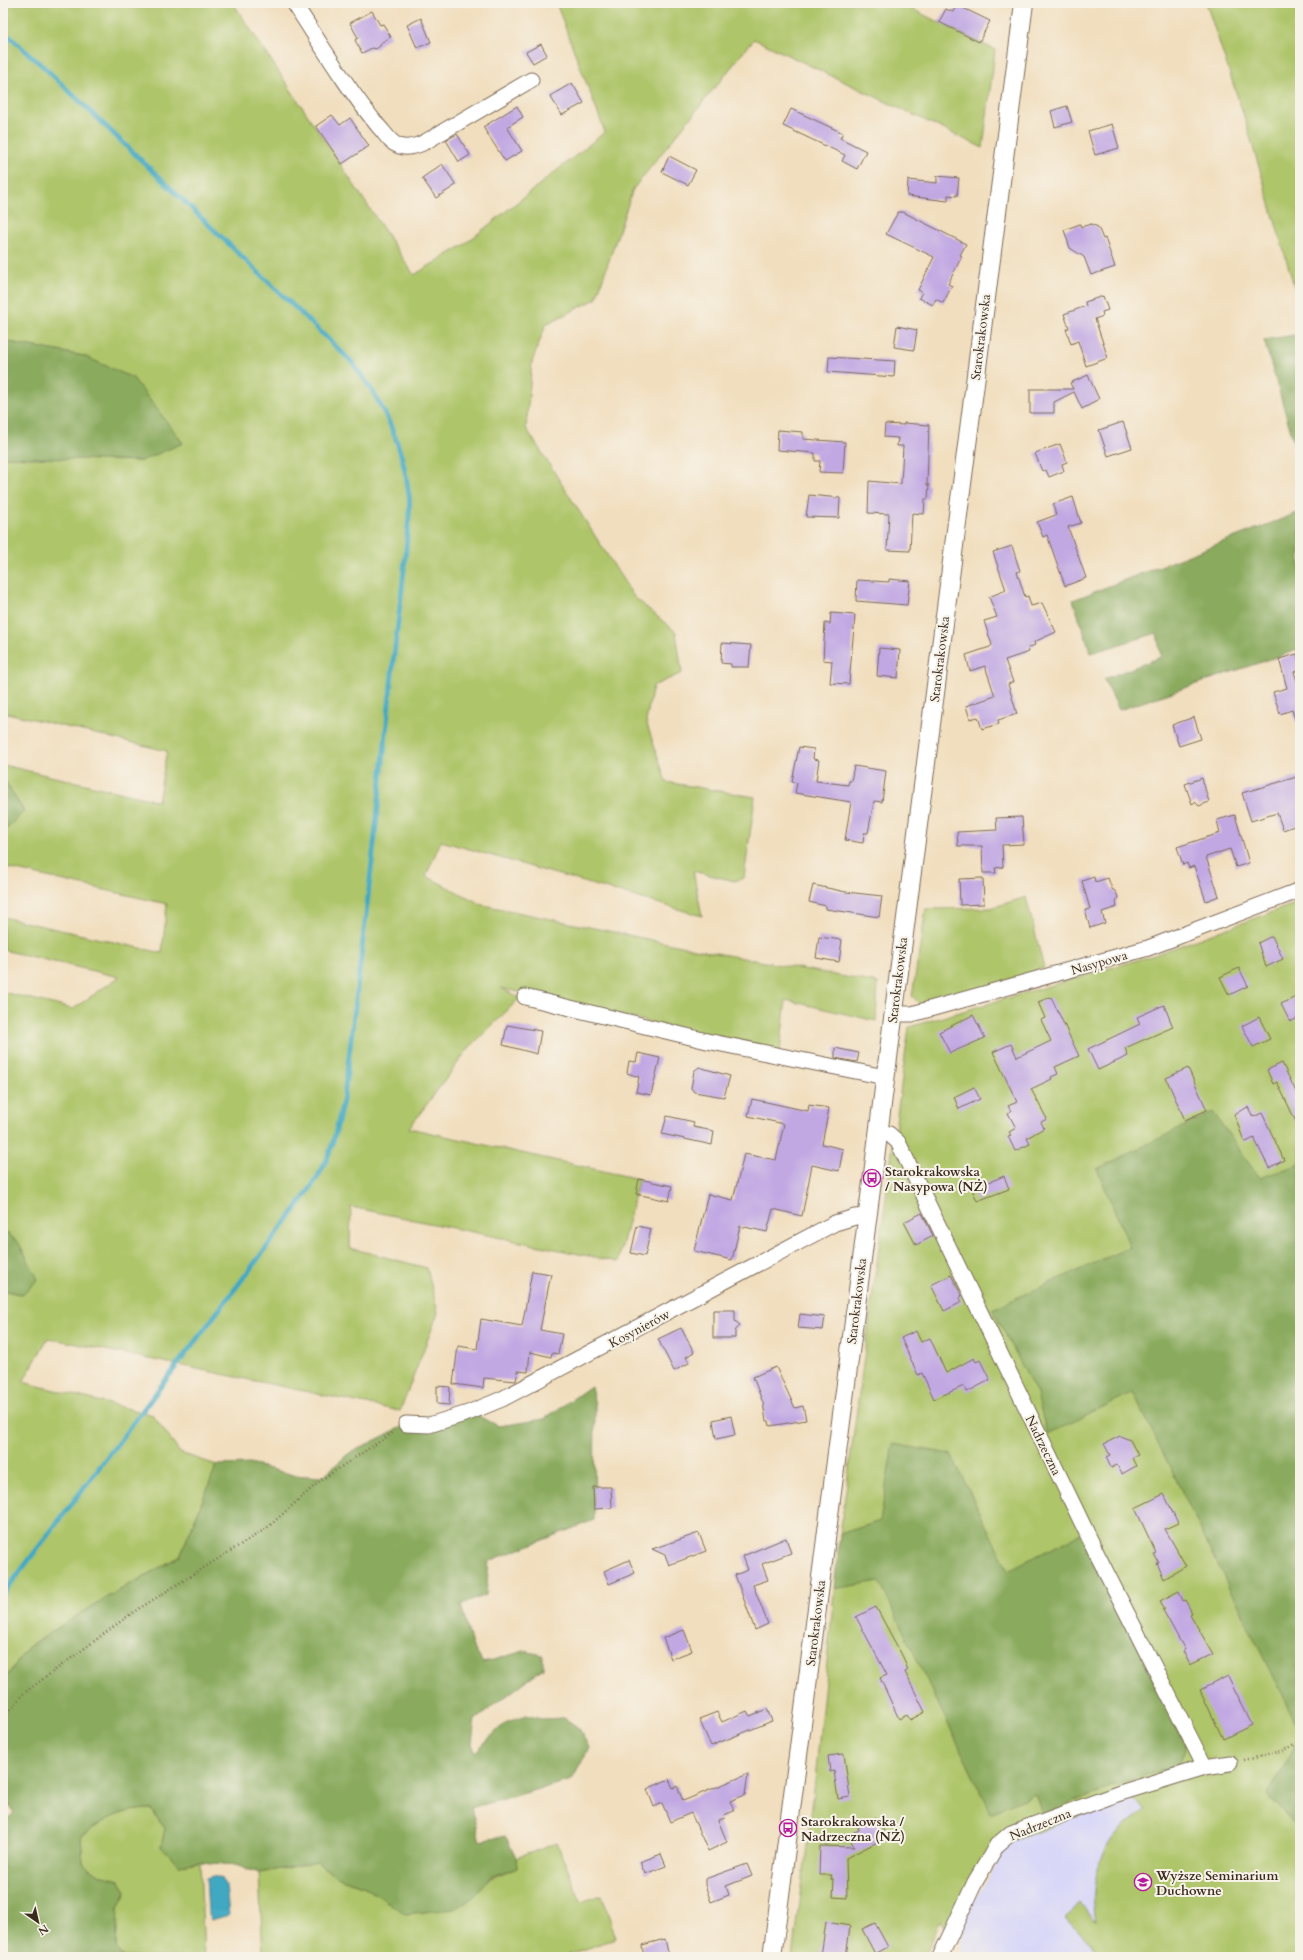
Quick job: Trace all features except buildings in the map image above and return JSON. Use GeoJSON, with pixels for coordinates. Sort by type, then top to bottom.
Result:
{"type":"FeatureCollection","features":[{"type":"Feature","properties":{"kind":"street"},"geometry":{"type":"LineString","coordinates":[[294,3],[337,71],[392,142],[398,146],[416,146],[425,142],[530,80]]}},
{"type":"Feature","properties":{"kind":"street","name":"Starokrakowska"},"geometry":{"type":"LineString","coordinates":[[772,1957],[1024,3]]}},
{"type":"Feature","properties":{"kind":"street","name":"Nasypowa"},"geometry":{"type":"LineString","coordinates":[[893,1014],[912,1014],[1148,948],[1300,890]]}},
{"type":"Feature","properties":{"kind":"street"},"geometry":{"type":"LineString","coordinates":[[525,997],[707,1041],[885,1077]]}},
{"type":"Feature","properties":{"kind":"street","name":"Nadrzeczna"},"geometry":{"type":"LineString","coordinates":[[878,1131],[889,1134],[898,1142],[1097,1554],[1205,1767]]}},
{"type":"Feature","properties":{"kind":"street","name":"Kosynierów"},"geometry":{"type":"LineString","coordinates":[[406,1424],[429,1425],[468,1414],[502,1399],[835,1223],[855,1217],[867,1216]]}},
{"type":"Feature","properties":{"kind":"street","name":"Nadrzeczna"},"geometry":{"type":"LineString","coordinates":[[940,1957],[974,1882],[1002,1839],[1012,1833],[1120,1793],[1205,1767],[1230,1763]]}},
{"type":"Feature","properties":{"kind":"path"},"geometry":{"type":"LineString","coordinates":[[3,1719],[23,1694],[120,1622],[267,1528],[321,1480],[406,1424]]}},
{"type":"Feature","properties":{"kind":"path"},"geometry":{"type":"LineString","coordinates":[[1230,1763],[1282,1752],[1300,1741]]}},
{"type":"Feature","properties":{"kind":"shaded area","name":"Wyższe Seminarium Duchowne"},"geometry":{"type":"Polygon","coordinates":[[[1241,1768],[1300,1957],[961,1957],[963,1920],[1008,1843],[1130,1796],[1241,1768]]]}},
{"type":"Feature","properties":{"kind":"green space"},"geometry":{"type":"Polygon","coordinates":[[[3,3],[233,3],[414,275],[465,244],[605,132],[556,3],[900,3],[995,50],[983,148],[754,39],[633,189],[596,299],[546,324],[532,362],[526,428],[634,597],[676,632],[682,673],[653,686],[646,721],[666,782],[755,797],[744,878],[734,881],[693,871],[702,916],[441,841],[426,876],[483,905],[705,951],[878,983],[876,1021],[786,1000],[780,1052],[501,988],[520,998],[469,1048],[409,1128],[639,1179],[618,1262],[351,1207],[350,1248],[427,1268],[438,1313],[400,1411],[48,1338],[23,1382],[153,1415],[180,1453],[217,1465],[180,1556],[95,1604],[28,1647],[3,1682],[3,1290],[23,1295],[19,1243],[3,1230],[3,992],[73,1009],[119,977],[3,950],[3,917],[162,953],[167,904],[3,867],[3,833],[23,811],[3,778],[3,765],[158,801],[167,751],[3,712],[3,457],[141,461],[84,356],[9,342],[3,335],[3,3]]]}},
{"type":"Feature","properties":{"kind":"green space"},"geometry":{"type":"Polygon","coordinates":[[[1206,3],[1300,3],[1300,306],[1244,116],[1206,3]]]}},
{"type":"Feature","properties":{"kind":"green space"},"geometry":{"type":"Polygon","coordinates":[[[1300,334],[1300,463],[1264,340],[1300,334]]]}},
{"type":"Feature","properties":{"kind":"green space"},"geometry":{"type":"Polygon","coordinates":[[[3,335],[9,342],[84,356],[133,378],[183,443],[141,461],[3,457],[3,335]]]}},
{"type":"Feature","properties":{"kind":"green space"},"geometry":{"type":"Polygon","coordinates":[[[1300,512],[1300,649],[1119,710],[1104,679],[1161,657],[1157,633],[1091,653],[1073,600],[1300,512]]]}},
{"type":"Feature","properties":{"kind":"green space"},"geometry":{"type":"Polygon","coordinates":[[[3,778],[24,811],[3,833],[3,778]]]}},
{"type":"Feature","properties":{"kind":"green space"},"geometry":{"type":"Polygon","coordinates":[[[1026,897],[1044,968],[965,994],[921,1005],[912,996],[926,909],[991,908],[1026,897]]]}},
{"type":"Feature","properties":{"kind":"green space"},"geometry":{"type":"Polygon","coordinates":[[[1300,902],[1300,1957],[1104,1957],[1065,1917],[1080,1904],[1096,1921],[1094,1888],[1102,1857],[1110,1843],[1120,1831],[1132,1820],[1146,1811],[1130,1796],[1008,1843],[971,1882],[946,1930],[940,1920],[925,1957],[793,1957],[813,1799],[840,1534],[909,1027],[1154,955],[1300,902]]]}},
{"type":"Feature","properties":{"kind":"green space"},"geometry":{"type":"Polygon","coordinates":[[[1213,1112],[1259,1178],[1300,1164],[1300,1732],[1133,1392],[1047,1435],[1037,1394],[992,1309],[1130,1247],[1097,1169],[1213,1112]]]}},
{"type":"Feature","properties":{"kind":"green space"},"geometry":{"type":"Polygon","coordinates":[[[3,1230],[19,1243],[38,1279],[23,1295],[3,1290],[3,1230]]]}},
{"type":"Feature","properties":{"kind":"green space"},"geometry":{"type":"Polygon","coordinates":[[[591,1386],[595,1405],[594,1520],[489,1561],[486,1595],[461,1605],[472,1645],[483,1663],[524,1651],[543,1655],[543,1668],[475,1720],[472,1743],[475,1752],[505,1723],[526,1715],[541,1719],[564,1718],[579,1728],[589,1748],[572,1780],[471,1808],[480,1841],[505,1836],[516,1858],[517,1867],[490,1877],[474,1897],[454,1909],[406,1914],[365,1887],[336,1877],[317,1862],[259,1873],[235,1865],[200,1862],[179,1865],[161,1847],[165,1829],[151,1809],[130,1811],[113,1816],[81,1836],[83,1863],[100,1875],[119,1880],[126,1891],[118,1908],[116,1948],[124,1957],[3,1957],[3,1823],[14,1813],[3,1794],[3,1682],[28,1647],[95,1604],[180,1556],[217,1465],[250,1464],[294,1475],[322,1477],[348,1454],[419,1418],[444,1416],[468,1411],[499,1426],[544,1419],[591,1386]]]}},
{"type":"Feature","properties":{"kind":"green space"},"geometry":{"type":"Polygon","coordinates":[[[893,1444],[951,1454],[1008,1570],[1081,1534],[1186,1745],[1179,1765],[1121,1783],[1042,1814],[1035,1794],[991,1813],[879,1581],[834,1589],[840,1534],[880,1521],[893,1444]]]}},
{"type":"Feature","properties":{"kind":"green space"},"geometry":{"type":"Polygon","coordinates":[[[1300,1738],[1300,1830],[1267,1794],[1300,1738]]]}},
{"type":"Feature","properties":{"kind":"green space"},"geometry":{"type":"Polygon","coordinates":[[[151,1809],[165,1829],[161,1847],[179,1865],[200,1862],[204,1957],[124,1957],[116,1948],[118,1908],[126,1891],[119,1880],[100,1875],[83,1863],[81,1836],[113,1816],[130,1811],[151,1809]]]}},
{"type":"Feature","properties":{"kind":"green space"},"geometry":{"type":"Polygon","coordinates":[[[557,1843],[581,1902],[602,1895],[616,1938],[563,1957],[263,1957],[259,1873],[317,1862],[336,1877],[365,1887],[407,1914],[517,1867],[516,1858],[557,1843]]]}},
{"type":"Feature","properties":{"kind":"water"},"geometry":{"type":"Polygon","coordinates":[[[214,1876],[222,1879],[226,1885],[229,1915],[211,1920],[208,1914],[206,1878],[214,1876]]]}},
{"type":"Feature","properties":{"kind":"waterway"},"geometry":{"type":"LineString","coordinates":[[3,31],[47,70],[352,362],[373,392],[397,441],[406,476],[410,505],[364,934],[344,1096],[332,1145],[326,1161],[315,1181],[296,1208],[3,1594]]}},
{"type":"Feature","properties":{"kind":"place","name":"Starokrakowska / Nasypowa (NŻ)"},"geometry":{"type":"Point","coordinates":[872,1178]}},
{"type":"Feature","properties":{"kind":"place","name":"Starokrakowska / Nadrzeczna (NŻ)"},"geometry":{"type":"Point","coordinates":[788,1828]}},
{"type":"Feature","properties":{"kind":"place","name":"Wyższe Seminarium Duchowne"},"geometry":{"type":"Point","coordinates":[1143,1882]}}]}
